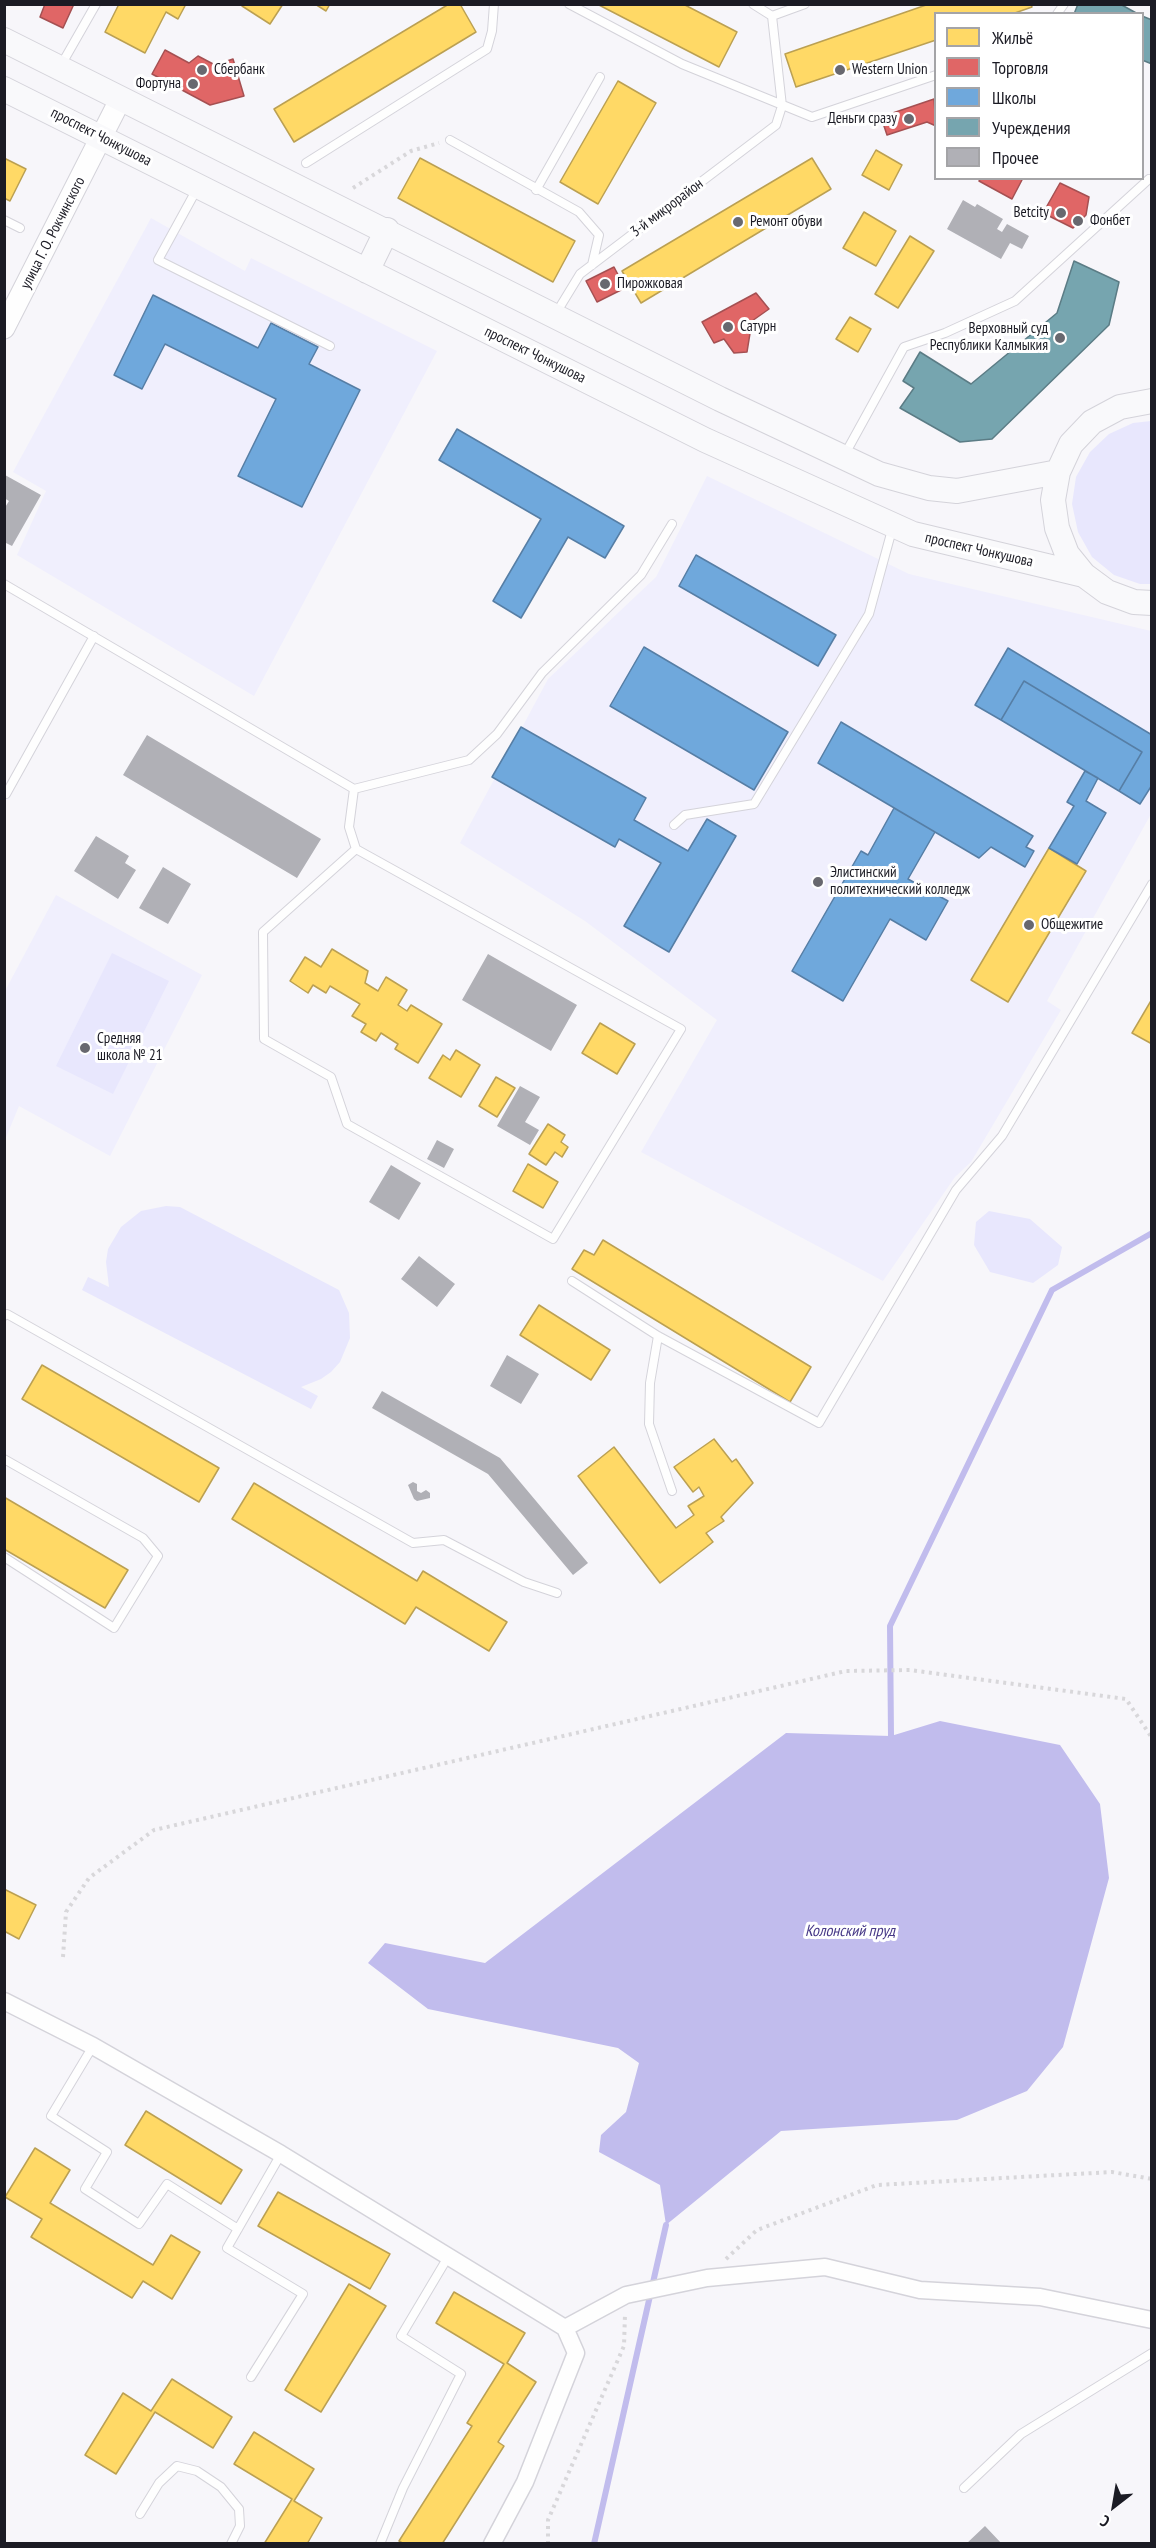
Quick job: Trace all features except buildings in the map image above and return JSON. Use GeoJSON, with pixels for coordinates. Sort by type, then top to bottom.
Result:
{"type":"FeatureCollection","features":[{"type":"Feature","properties":{"kind":"main road"},"geometry":{"type":"LineString","coordinates":[[4,40],[387,230],[720,399],[879,474],[940,490],[957,490],[1058,472]]}},
{"type":"Feature","properties":{"kind":"main road","name":"проспект Чонкушова"},"geometry":{"type":"LineString","coordinates":[[4,89],[705,440],[893,525],[913,534],[1084,575]]}},
{"type":"Feature","properties":{"kind":"main road"},"geometry":{"type":"LineString","coordinates":[[367,271],[387,230]]}},
{"type":"Feature","properties":{"kind":"main road"},"geometry":{"type":"LineString","coordinates":[[1152,401],[1120,407],[1092,422],[1071,444],[1058,472],[1053,500],[1057,528],[1067,554],[1084,575],[1107,592],[1134,602],[1152,603]]}},
{"type":"Feature","properties":{"kind":"street","name":"улица Г. О. Рокчинского"},"geometry":{"type":"LineString","coordinates":[[4,328],[121,98]]}},
{"type":"Feature","properties":{"kind":"street"},"geometry":{"type":"LineString","coordinates":[[4,2001],[93,2046],[281,2154],[565,2328],[576,2353],[525,2482],[492,2544]]}},
{"type":"Feature","properties":{"kind":"street"},"geometry":{"type":"LineString","coordinates":[[565,2328],[626,2295],[707,2278],[825,2267],[920,2290],[1041,2296],[1152,2320]]}},
{"type":"Feature","properties":{"kind":"lane"},"geometry":{"type":"LineString","coordinates":[[60,67],[96,4]]}},
{"type":"Feature","properties":{"kind":"lane"},"geometry":{"type":"LineString","coordinates":[[306,163],[487,49],[492,31],[494,4]]}},
{"type":"Feature","properties":{"kind":"lane"},"geometry":{"type":"LineString","coordinates":[[568,4],[682,64],[812,117],[934,76]]}},
{"type":"Feature","properties":{"kind":"lane"},"geometry":{"type":"LineString","coordinates":[[753,4],[772,16]]}},
{"type":"Feature","properties":{"kind":"lane"},"geometry":{"type":"LineString","coordinates":[[772,16],[805,4]]}},
{"type":"Feature","properties":{"kind":"lane"},"geometry":{"type":"LineString","coordinates":[[772,16],[782,106]]}},
{"type":"Feature","properties":{"kind":"lane"},"geometry":{"type":"LineString","coordinates":[[536,190],[600,77]]}},
{"type":"Feature","properties":{"kind":"lane","name":"3-й микрорайон"},"geometry":{"type":"LineString","coordinates":[[555,315],[580,274],[776,125],[782,106]]}},
{"type":"Feature","properties":{"kind":"lane"},"geometry":{"type":"LineString","coordinates":[[450,140],[579,212],[599,235],[591,266]]}},
{"type":"Feature","properties":{"kind":"lane"},"geometry":{"type":"LineString","coordinates":[[843,457],[904,347],[945,333],[1015,301],[1148,178]]}},
{"type":"Feature","properties":{"kind":"lane"},"geometry":{"type":"LineString","coordinates":[[198,186],[158,260],[330,346]]}},
{"type":"Feature","properties":{"kind":"lane"},"geometry":{"type":"LineString","coordinates":[[4,220],[20,228]]}},
{"type":"Feature","properties":{"kind":"lane"},"geometry":{"type":"LineString","coordinates":[[4,584],[354,789],[469,760],[497,734],[542,673],[641,575],[672,524]]}},
{"type":"Feature","properties":{"kind":"lane"},"geometry":{"type":"LineString","coordinates":[[674,825],[684,814],[754,804],[869,614],[893,525]]}},
{"type":"Feature","properties":{"kind":"lane"},"geometry":{"type":"LineString","coordinates":[[6,794],[93,636]]}},
{"type":"Feature","properties":{"kind":"lane"},"geometry":{"type":"LineString","coordinates":[[354,789],[349,827],[356,849],[681,1029],[553,1239],[347,1124],[331,1077],[264,1039],[263,932],[356,849]]}},
{"type":"Feature","properties":{"kind":"lane"},"geometry":{"type":"LineString","coordinates":[[572,1281],[658,1335],[819,1423],[956,1190],[1002,1136],[1152,884]]}},
{"type":"Feature","properties":{"kind":"lane"},"geometry":{"type":"LineString","coordinates":[[4,1316],[7,1314],[413,1543],[444,1540],[524,1582],[557,1593]]}},
{"type":"Feature","properties":{"kind":"lane"},"geometry":{"type":"LineString","coordinates":[[658,1335],[650,1383],[649,1424],[672,1491]]}},
{"type":"Feature","properties":{"kind":"lane"},"geometry":{"type":"LineString","coordinates":[[4,1459],[143,1538],[158,1556],[114,1628],[4,1557]]}},
{"type":"Feature","properties":{"kind":"lane"},"geometry":{"type":"LineString","coordinates":[[93,2046],[51,2116],[107,2152],[85,2189],[139,2224],[167,2184],[238,2229]]}},
{"type":"Feature","properties":{"kind":"lane"},"geometry":{"type":"LineString","coordinates":[[251,2377],[303,2294],[227,2248],[281,2154]]}},
{"type":"Feature","properties":{"kind":"lane"},"geometry":{"type":"LineString","coordinates":[[380,2544],[403,2488],[461,2374],[401,2336],[448,2257]]}},
{"type":"Feature","properties":{"kind":"lane"},"geometry":{"type":"LineString","coordinates":[[964,2488],[1021,2434],[1152,2353]]}},
{"type":"Feature","properties":{"kind":"lane"},"geometry":{"type":"LineString","coordinates":[[140,2514],[159,2483],[177,2466],[196,2471],[221,2487],[239,2509],[240,2526],[231,2544]]}},
{"type":"Feature","properties":{"kind":"path"},"geometry":{"type":"LineString","coordinates":[[353,188],[411,151],[450,140]]}},
{"type":"Feature","properties":{"kind":"path"},"geometry":{"type":"LineString","coordinates":[[63,1957],[66,1912],[89,1878],[154,1830],[846,1671],[910,1670],[1126,1699],[1152,1738]]}},
{"type":"Feature","properties":{"kind":"path"},"geometry":{"type":"LineString","coordinates":[[707,2278],[756,2230],[877,2185],[1112,2172],[1152,2179]]}},
{"type":"Feature","properties":{"kind":"path"},"geometry":{"type":"LineString","coordinates":[[548,2544],[548,2520],[624,2346],[626,2295]]}},
{"type":"Feature","properties":{"kind":"shaded area"},"geometry":{"type":"Polygon","coordinates":[[[151,218],[245,271],[251,258],[437,351],[254,696],[17,555],[46,491],[13,472],[151,218]]]}},
{"type":"Feature","properties":{"kind":"shaded area"},"geometry":{"type":"Polygon","coordinates":[[[1151,421],[1151,584],[1140,584],[1114,575],[1092,557],[1078,532],[1072,504],[1076,477],[1090,452],[1109,434],[1133,423],[1151,421]]]}},
{"type":"Feature","properties":{"kind":"shaded area","name":"Элистинский политехнический колледж"},"geometry":{"type":"Polygon","coordinates":[[[707,476],[909,574],[1151,631],[1151,814],[1047,1001],[1061,1010],[971,1162],[955,1177],[883,1281],[641,1152],[717,1020],[585,921],[460,843],[548,679],[656,577],[707,476]]]}},
{"type":"Feature","properties":{"kind":"shaded area","name":"Средняя школа № 21"},"geometry":{"type":"Polygon","coordinates":[[[56,895],[202,975],[110,1156],[19,1106],[5,1140],[5,991],[56,895]]]}},
{"type":"Feature","properties":{"kind":"shaded area"},"geometry":{"type":"Polygon","coordinates":[[[112,953],[169,981],[113,1094],[56,1066],[112,953]]]}},
{"type":"Feature","properties":{"kind":"shaded area"},"geometry":{"type":"Polygon","coordinates":[[[166,1206],[180,1207],[339,1290],[349,1313],[350,1338],[340,1362],[331,1372],[301,1387],[318,1396],[311,1409],[82,1290],[88,1277],[109,1287],[106,1262],[108,1249],[121,1227],[141,1211],[166,1206]]]}},
{"type":"Feature","properties":{"kind":"shaded area"},"geometry":{"type":"Polygon","coordinates":[[[989,1211],[1030,1219],[1062,1247],[1058,1265],[1033,1283],[990,1272],[974,1245],[976,1222],[989,1211]]]}},
{"type":"Feature","properties":{"kind":"water","name":"Колонский пруд"},"geometry":{"type":"Polygon","coordinates":[[[940,1721],[1060,1745],[1100,1804],[1109,1878],[1063,2047],[1027,2091],[957,2120],[781,2131],[666,2225],[660,2185],[599,2152],[601,2135],[626,2112],[639,2063],[618,2048],[428,2009],[368,1963],[385,1943],[485,1963],[786,1733],[891,1736],[940,1721]]]}},
{"type":"Feature","properties":{"kind":"waterway"},"geometry":{"type":"LineString","coordinates":[[891,1736],[890,1626],[1052,1290],[1152,1233]]}},
{"type":"Feature","properties":{"kind":"waterway"},"geometry":{"type":"LineString","coordinates":[[594,2544],[666,2225]]}},
{"type":"Feature","properties":{"kind":"place","name":"Сбербанк"},"geometry":{"type":"Point","coordinates":[202,70]}},
{"type":"Feature","properties":{"kind":"place","name":"Western Union"},"geometry":{"type":"Point","coordinates":[840,70]}},
{"type":"Feature","properties":{"kind":"place","name":"Фортуна"},"geometry":{"type":"Point","coordinates":[193,84]}},
{"type":"Feature","properties":{"kind":"place","name":"Деньги сразу"},"geometry":{"type":"Point","coordinates":[909,119]}},
{"type":"Feature","properties":{"kind":"place","name":"Betcity"},"geometry":{"type":"Point","coordinates":[1061,213]}},
{"type":"Feature","properties":{"kind":"place","name":"Фонбет"},"geometry":{"type":"Point","coordinates":[1078,221]}},
{"type":"Feature","properties":{"kind":"place","name":"Ремонт обуви"},"geometry":{"type":"Point","coordinates":[738,222]}},
{"type":"Feature","properties":{"kind":"place","name":"Пирожковая"},"geometry":{"type":"Point","coordinates":[605,284]}},
{"type":"Feature","properties":{"kind":"place","name":"Сатурн"},"geometry":{"type":"Point","coordinates":[728,327]}},
{"type":"Feature","properties":{"kind":"place","name":"Верховный суд Республики Калмыкия"},"geometry":{"type":"Point","coordinates":[1060,338]}},
{"type":"Feature","properties":{"kind":"place","name":"Элистинский политехнический колледж"},"geometry":{"type":"Point","coordinates":[818,882]}},
{"type":"Feature","properties":{"kind":"place","name":"Общежитие"},"geometry":{"type":"Point","coordinates":[1029,925]}},
{"type":"Feature","properties":{"kind":"place","name":"Средняя школа № 21"},"geometry":{"type":"Point","coordinates":[85,1048]}}]}
